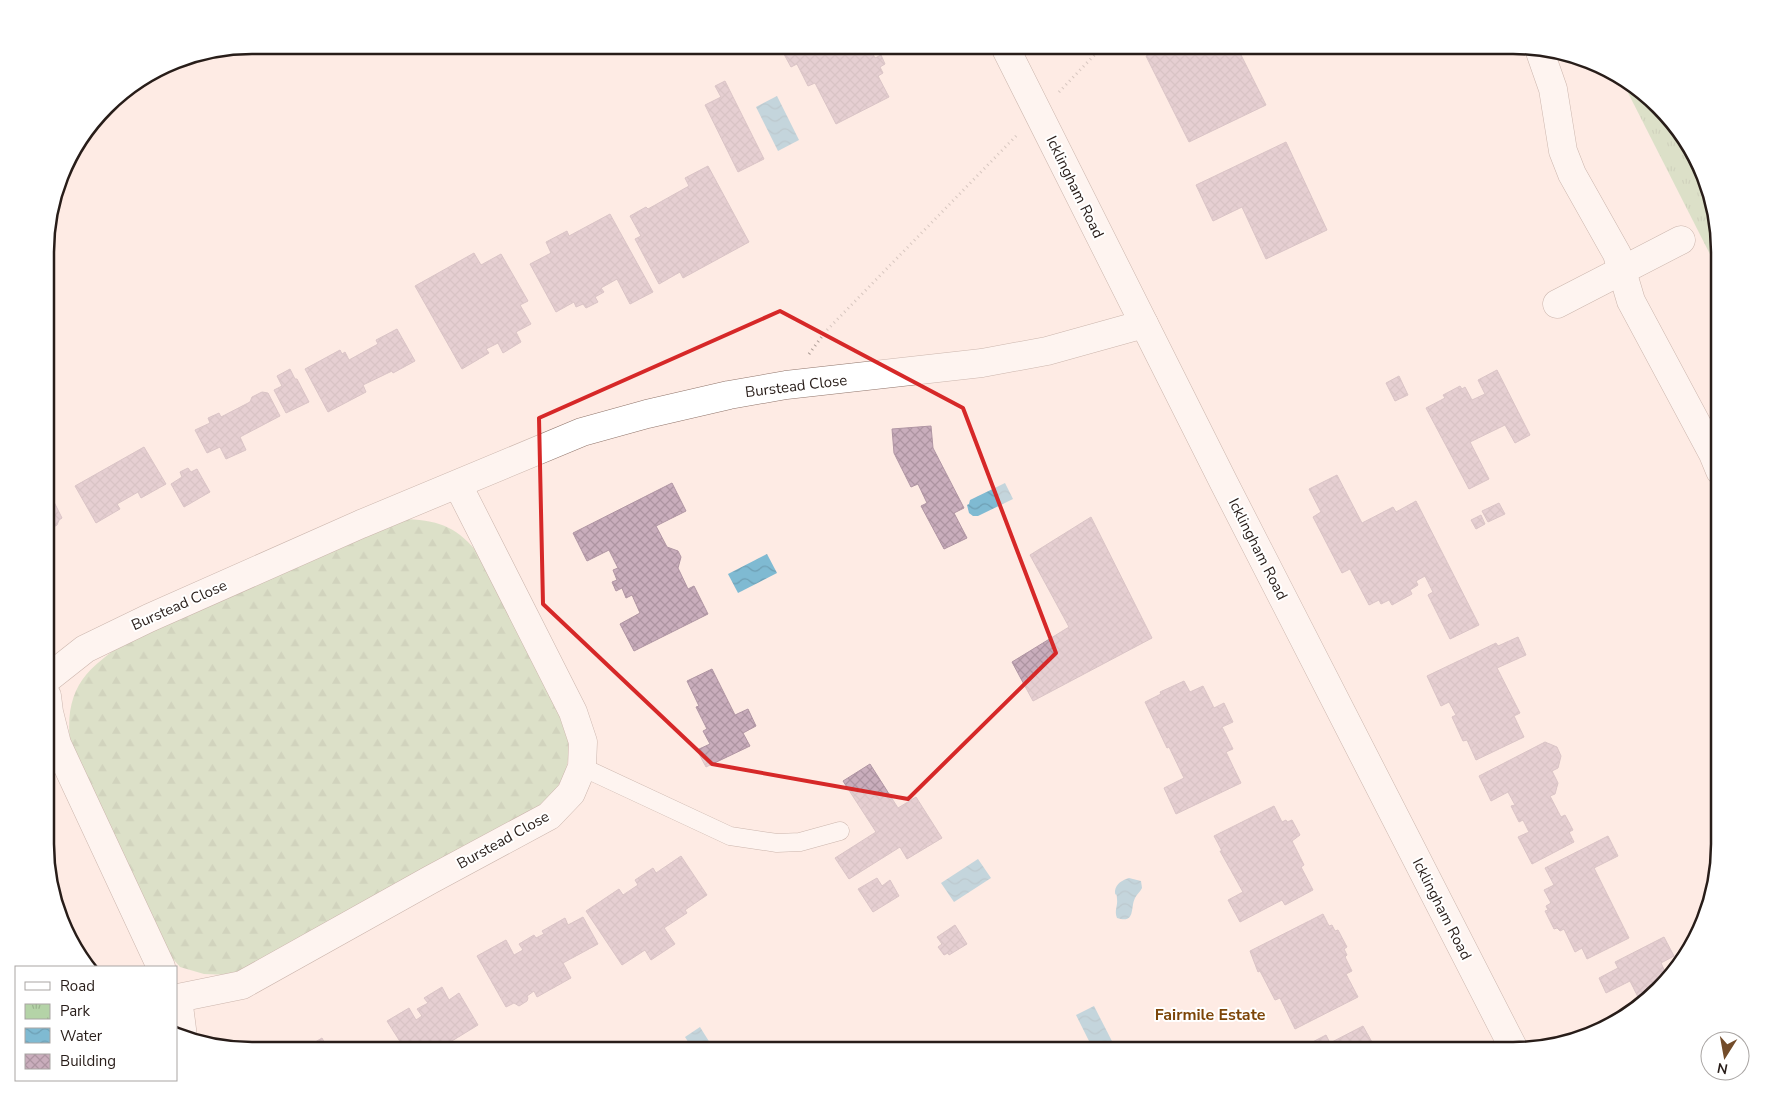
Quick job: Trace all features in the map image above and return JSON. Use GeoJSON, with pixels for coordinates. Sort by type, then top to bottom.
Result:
{"type":"FeatureCollection","features":[{"type":"Feature","properties":{"kind":"street","name":"Icklingham Road"},"geometry":{"type":"LineString","coordinates":[[1008,54],[1510,1042]]}},
{"type":"Feature","properties":{"kind":"street"},"geometry":{"type":"LineString","coordinates":[[1541,56],[1553,88],[1564,151],[1580,188],[1617,254],[1630,301],[1711,450]]}},
{"type":"Feature","properties":{"kind":"street"},"geometry":{"type":"LineString","coordinates":[[1557,304],[1681,240]]}},
{"type":"Feature","properties":{"kind":"street","name":"Burstead Close"},"geometry":{"type":"LineString","coordinates":[[54,674],[85,649],[148,618],[361,524],[582,432],[728,395],[786,385],[982,363],[1047,351],[1144,324]]}},
{"type":"Feature","properties":{"kind":"street","name":"Burstead Close"},"geometry":{"type":"LineString","coordinates":[[178,996],[242,985],[430,880],[550,816],[571,793],[582,767],[583,742],[573,712],[458,485]]}},
{"type":"Feature","properties":{"kind":"street"},"geometry":{"type":"LineString","coordinates":[[54,732],[57,744],[161,966]]}},
{"type":"Feature","properties":{"kind":"street","name":"Burstead Close"},"geometry":{"type":"LineString","coordinates":[[178,1003],[182,1029]]}},
{"type":"Feature","properties":{"kind":"lane"},"geometry":{"type":"LineString","coordinates":[[582,767],[730,836],[778,844],[800,842],[840,831]]}},
{"type":"Feature","properties":{"kind":"path"},"geometry":{"type":"LineString","coordinates":[[786,385],[826,331],[1095,54]]}},
{"type":"Feature","properties":{"kind":"highlighted area"},"geometry":{"type":"Polygon","coordinates":[[[780,311],[963,408],[1056,653],[908,799],[712,764],[543,604],[539,418],[780,311]]]}},
{"type":"Feature","properties":{"kind":"green space"},"geometry":{"type":"Polygon","coordinates":[[[1626,89],[1644,103],[1662,121],[1678,142],[1691,164],[1705,200],[1710,226],[1711,256],[1626,89]]]}},
{"type":"Feature","properties":{"kind":"green space"},"geometry":{"type":"Polygon","coordinates":[[[407,519],[440,524],[464,538],[480,555],[565,716],[569,752],[563,778],[556,789],[539,806],[256,966],[230,975],[204,974],[180,967],[162,946],[71,752],[69,729],[70,711],[74,695],[91,669],[137,635],[407,519]]]}},
{"type":"Feature","properties":{"kind":"water"},"geometry":{"type":"Polygon","coordinates":[[[777,96],[799,140],[778,151],[756,107],[777,96]]]}},
{"type":"Feature","properties":{"kind":"water"},"geometry":{"type":"Polygon","coordinates":[[[1005,483],[1013,499],[978,516],[973,516],[969,513],[967,505],[970,500],[1005,483]]]}},
{"type":"Feature","properties":{"kind":"water"},"geometry":{"type":"Polygon","coordinates":[[[767,554],[777,573],[738,593],[728,574],[767,554]]]}},
{"type":"Feature","properties":{"kind":"water"},"geometry":{"type":"Polygon","coordinates":[[[978,859],[991,878],[954,902],[941,883],[978,859]]]}},
{"type":"Feature","properties":{"kind":"water"},"geometry":{"type":"Polygon","coordinates":[[[1129,878],[1141,881],[1142,888],[1135,898],[1130,917],[1127,919],[1117,918],[1116,888],[1120,882],[1129,878]]]}},
{"type":"Feature","properties":{"kind":"water"},"geometry":{"type":"Polygon","coordinates":[[[1094,1006],[1112,1042],[1090,1042],[1076,1015],[1094,1006]]]}},
{"type":"Feature","properties":{"kind":"water"},"geometry":{"type":"Polygon","coordinates":[[[700,1027],[709,1042],[688,1042],[685,1037],[700,1027]]]}},
{"type":"Feature","properties":{"kind":"building"},"geometry":{"type":"Polygon","coordinates":[[[784,54],[873,54],[875,58],[881,55],[885,64],[880,67],[883,73],[878,76],[889,97],[836,124],[815,83],[808,86],[797,64],[791,67],[784,54]]]}},
{"type":"Feature","properties":{"kind":"building"},"geometry":{"type":"Polygon","coordinates":[[[1150,54],[1240,54],[1266,105],[1189,142],[1146,56],[1150,54]]]}},
{"type":"Feature","properties":{"kind":"building"},"geometry":{"type":"Polygon","coordinates":[[[725,81],[764,159],[738,172],[705,105],[721,97],[715,86],[725,81]]]}},
{"type":"Feature","properties":{"kind":"building"},"geometry":{"type":"Polygon","coordinates":[[[1286,142],[1327,230],[1266,259],[1242,207],[1213,221],[1196,185],[1286,142]]]}},
{"type":"Feature","properties":{"kind":"building"},"geometry":{"type":"Polygon","coordinates":[[[708,166],[749,242],[683,278],[680,272],[659,284],[635,239],[641,236],[630,216],[646,207],[648,209],[689,186],[685,178],[708,166]]]}},
{"type":"Feature","properties":{"kind":"building"},"geometry":{"type":"Polygon","coordinates":[[[610,214],[653,292],[630,304],[617,279],[601,288],[604,292],[595,297],[598,302],[586,308],[583,304],[576,307],[574,302],[556,312],[530,264],[551,253],[546,242],[567,231],[569,236],[610,214]]]}},
{"type":"Feature","properties":{"kind":"building"},"geometry":{"type":"Polygon","coordinates":[[[474,253],[481,265],[501,254],[528,301],[520,305],[531,324],[516,332],[521,342],[503,353],[498,343],[486,349],[489,353],[462,369],[415,286],[474,253]]]}},
{"type":"Feature","properties":{"kind":"building"},"geometry":{"type":"Polygon","coordinates":[[[397,329],[415,361],[393,373],[392,371],[363,385],[366,392],[328,412],[305,369],[340,350],[342,354],[345,352],[349,360],[378,344],[376,340],[397,329]]]}},
{"type":"Feature","properties":{"kind":"building"},"geometry":{"type":"Polygon","coordinates":[[[290,369],[309,402],[286,413],[274,390],[282,386],[277,376],[290,369]]]}},
{"type":"Feature","properties":{"kind":"building"},"geometry":{"type":"Polygon","coordinates":[[[1497,370],[1530,435],[1515,443],[1505,425],[1470,442],[1489,479],[1469,489],[1426,408],[1445,398],[1443,395],[1460,386],[1462,389],[1465,387],[1472,400],[1485,394],[1478,380],[1497,370]]]}},
{"type":"Feature","properties":{"kind":"building"},"geometry":{"type":"Polygon","coordinates":[[[1399,376],[1408,395],[1395,401],[1386,383],[1399,376]]]}},
{"type":"Feature","properties":{"kind":"building"},"geometry":{"type":"Polygon","coordinates":[[[262,392],[268,393],[280,416],[240,437],[246,450],[226,459],[220,447],[207,453],[195,430],[210,423],[208,418],[219,413],[221,417],[250,402],[252,397],[262,392]]]}},
{"type":"Feature","properties":{"kind":"building"},"geometry":{"type":"Polygon","coordinates":[[[931,426],[933,448],[964,508],[954,513],[967,538],[944,549],[921,506],[927,503],[918,484],[911,487],[894,453],[892,429],[931,426]]]}},
{"type":"Feature","properties":{"kind":"building"},"geometry":{"type":"Polygon","coordinates":[[[144,447],[166,484],[141,498],[138,492],[117,504],[120,509],[96,523],[75,486],[144,447]]]}},
{"type":"Feature","properties":{"kind":"building"},"geometry":{"type":"Polygon","coordinates":[[[188,468],[191,472],[197,469],[210,492],[184,507],[171,484],[182,477],[180,472],[188,468]]]}},
{"type":"Feature","properties":{"kind":"building"},"geometry":{"type":"Polygon","coordinates":[[[1337,475],[1362,523],[1393,507],[1396,512],[1416,501],[1479,625],[1450,639],[1428,595],[1433,592],[1425,576],[1416,581],[1418,585],[1410,590],[1412,594],[1392,605],[1389,600],[1381,604],[1379,600],[1369,605],[1350,569],[1342,573],[1313,517],[1321,512],[1309,489],[1337,475]]]}},
{"type":"Feature","properties":{"kind":"building"},"geometry":{"type":"Polygon","coordinates":[[[672,483],[686,511],[656,526],[667,547],[678,551],[681,557],[678,568],[688,589],[694,586],[708,614],[634,651],[620,624],[640,613],[632,595],[626,598],[622,588],[616,591],[612,582],[617,580],[613,570],[618,568],[609,550],[587,561],[573,533],[672,483]]]}},
{"type":"Feature","properties":{"kind":"building"},"geometry":{"type":"Polygon","coordinates":[[[54,502],[62,518],[54,527],[54,502]]]}},
{"type":"Feature","properties":{"kind":"building"},"geometry":{"type":"Polygon","coordinates":[[[1499,503],[1505,514],[1488,522],[1482,511],[1499,503]]]}},
{"type":"Feature","properties":{"kind":"building"},"geometry":{"type":"Polygon","coordinates":[[[1481,515],[1485,524],[1476,529],[1471,520],[1481,515]]]}},
{"type":"Feature","properties":{"kind":"building"},"geometry":{"type":"Polygon","coordinates":[[[1091,517],[1152,638],[1033,701],[1012,662],[1069,627],[1030,555],[1091,517]]]}},
{"type":"Feature","properties":{"kind":"building"},"geometry":{"type":"Polygon","coordinates":[[[1518,637],[1526,655],[1497,668],[1520,713],[1514,716],[1524,737],[1476,760],[1467,740],[1463,741],[1452,717],[1456,715],[1449,702],[1441,706],[1427,676],[1496,643],[1498,646],[1518,637]]]}},
{"type":"Feature","properties":{"kind":"building"},"geometry":{"type":"Polygon","coordinates":[[[712,669],[735,715],[748,709],[756,726],[743,733],[750,746],[706,767],[697,750],[710,744],[703,731],[707,729],[696,707],[699,706],[687,681],[712,669]]]}},
{"type":"Feature","properties":{"kind":"building"},"geometry":{"type":"Polygon","coordinates":[[[1184,681],[1190,692],[1203,686],[1214,708],[1224,703],[1233,722],[1222,727],[1233,749],[1226,752],[1241,783],[1176,814],[1164,788],[1184,778],[1145,702],[1161,694],[1160,692],[1184,681]]]}},
{"type":"Feature","properties":{"kind":"building"},"geometry":{"type":"Polygon","coordinates":[[[1545,742],[1557,747],[1561,756],[1558,768],[1552,771],[1558,783],[1555,794],[1550,796],[1561,817],[1565,815],[1573,830],[1569,832],[1574,842],[1532,864],[1518,837],[1529,832],[1523,820],[1519,822],[1511,806],[1515,805],[1508,792],[1491,801],[1479,776],[1545,742]]]}},
{"type":"Feature","properties":{"kind":"building"},"geometry":{"type":"Polygon","coordinates":[[[870,764],[898,808],[916,797],[942,838],[907,859],[900,847],[849,879],[835,858],[876,832],[843,781],[870,764]]]}},
{"type":"Feature","properties":{"kind":"building"},"geometry":{"type":"Polygon","coordinates":[[[1274,806],[1282,822],[1292,820],[1300,835],[1292,841],[1304,865],[1301,867],[1313,890],[1285,905],[1282,900],[1240,922],[1228,900],[1243,892],[1220,851],[1222,851],[1214,836],[1274,806]]]}},
{"type":"Feature","properties":{"kind":"building"},"geometry":{"type":"Polygon","coordinates":[[[1608,836],[1618,856],[1594,868],[1629,938],[1587,959],[1582,948],[1575,952],[1564,929],[1560,931],[1557,928],[1554,929],[1545,911],[1548,910],[1546,906],[1551,903],[1544,890],[1554,885],[1545,868],[1608,836]]]}},
{"type":"Feature","properties":{"kind":"building"},"geometry":{"type":"Polygon","coordinates":[[[681,856],[707,895],[685,910],[687,913],[664,928],[675,944],[651,960],[645,950],[622,965],[586,911],[619,889],[623,895],[638,885],[635,880],[653,868],[656,873],[681,856]]]}},
{"type":"Feature","properties":{"kind":"building"},"geometry":{"type":"Polygon","coordinates":[[[877,878],[882,886],[890,880],[899,896],[873,912],[858,889],[877,878]]]}},
{"type":"Feature","properties":{"kind":"building"},"geometry":{"type":"Polygon","coordinates":[[[1323,914],[1329,926],[1332,925],[1335,931],[1338,930],[1347,947],[1344,949],[1347,955],[1345,957],[1352,971],[1346,974],[1358,997],[1295,1029],[1280,998],[1275,1000],[1260,971],[1258,972],[1250,951],[1323,914]]]}},
{"type":"Feature","properties":{"kind":"building"},"geometry":{"type":"Polygon","coordinates":[[[583,917],[598,944],[563,963],[571,978],[537,997],[534,991],[527,996],[527,1001],[519,1006],[514,1003],[506,1007],[477,956],[506,940],[514,955],[523,950],[519,944],[534,935],[536,938],[544,934],[542,931],[565,918],[568,925],[583,917]]]}},
{"type":"Feature","properties":{"kind":"building"},"geometry":{"type":"Polygon","coordinates":[[[955,925],[967,944],[949,955],[948,953],[944,955],[938,947],[942,944],[937,937],[955,925]]]}},
{"type":"Feature","properties":{"kind":"building"},"geometry":{"type":"Polygon","coordinates":[[[1664,937],[1674,956],[1661,963],[1665,971],[1638,998],[1630,981],[1606,993],[1599,978],[1618,968],[1615,962],[1664,937]]]}},
{"type":"Feature","properties":{"kind":"building"},"geometry":{"type":"Polygon","coordinates":[[[442,987],[449,1000],[459,993],[478,1025],[450,1042],[400,1042],[387,1021],[409,1008],[416,1020],[422,1016],[417,1009],[428,1003],[424,998],[442,987]]]}},
{"type":"Feature","properties":{"kind":"building"},"geometry":{"type":"Polygon","coordinates":[[[1363,1026],[1372,1042],[1332,1042],[1363,1026]]]}},
{"type":"Feature","properties":{"kind":"building"},"geometry":{"type":"Polygon","coordinates":[[[1326,1035],[1330,1042],[1312,1042],[1326,1035]]]}},
{"type":"Feature","properties":{"kind":"building"},"geometry":{"type":"Polygon","coordinates":[[[322,1038],[324,1042],[315,1042],[322,1038]]]}},
{"type":"Feature","properties":{"kind":"district","name":"Fairmile Estate"},"geometry":{"type":"Point","coordinates":[1210,1015]}}]}
